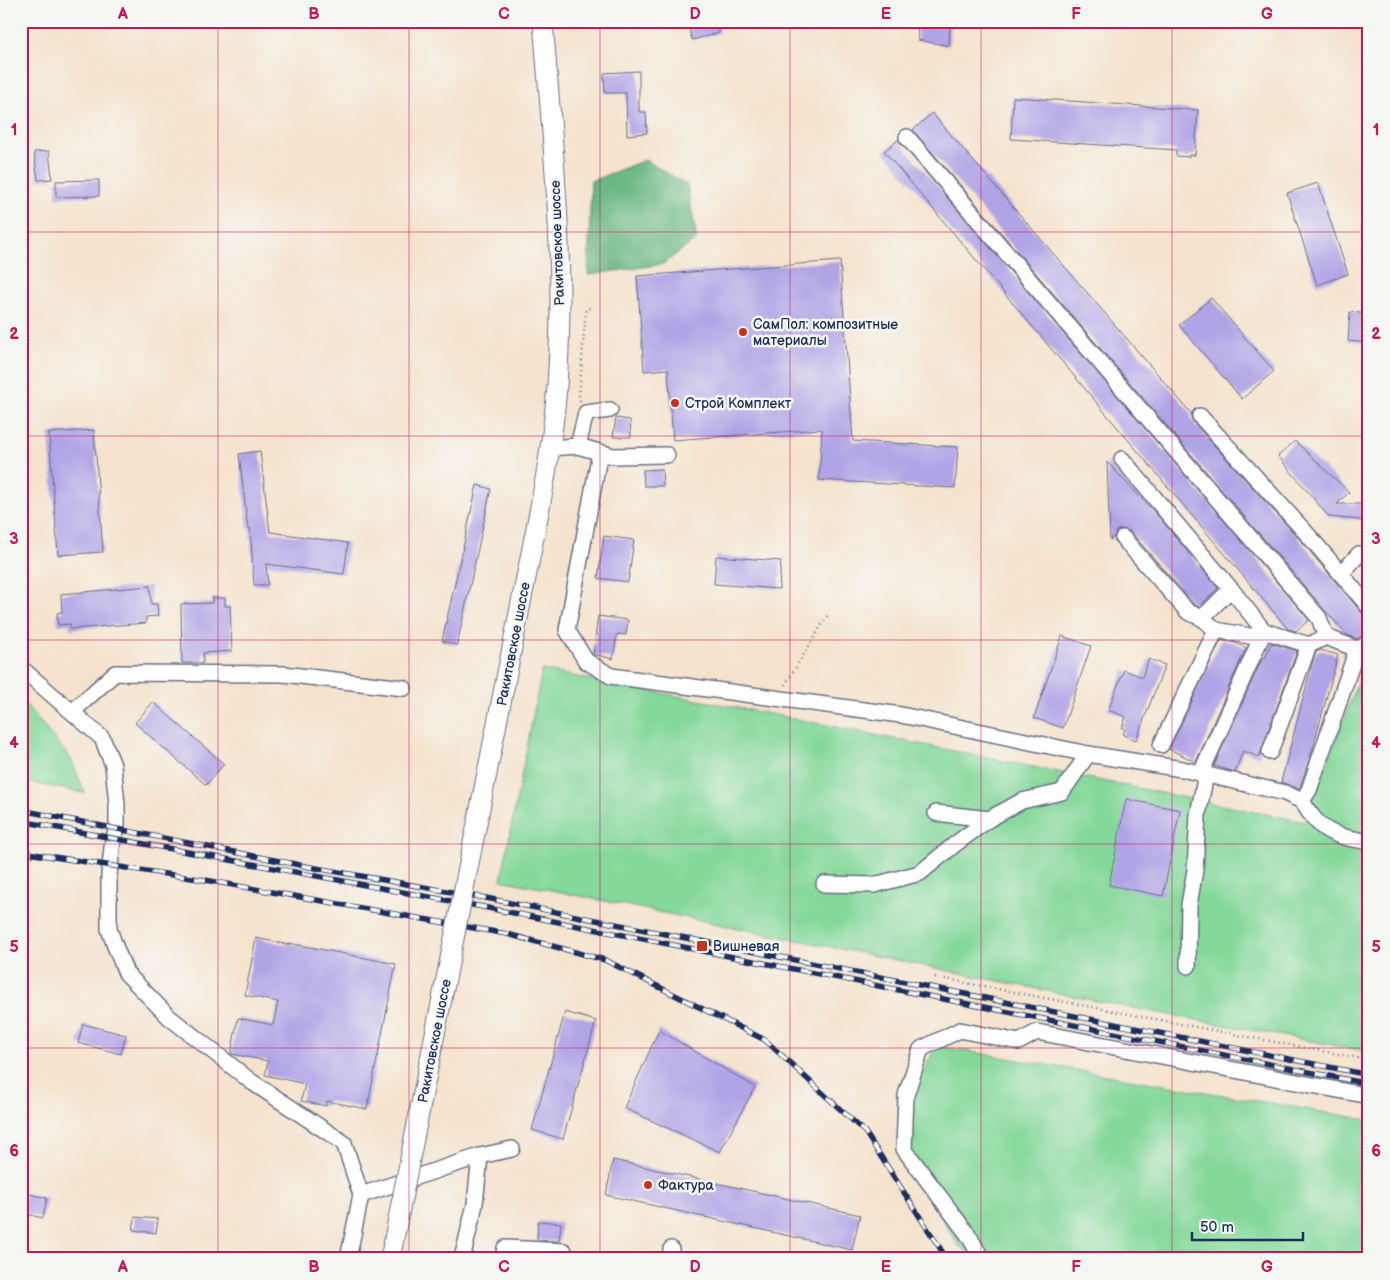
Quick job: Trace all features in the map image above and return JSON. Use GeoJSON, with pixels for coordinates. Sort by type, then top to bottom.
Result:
{"type":"FeatureCollection","features":[{"type":"Feature","properties":{"kind":"main road","name":"Ракитовское шоссе"},"geometry":{"type":"LineString","coordinates":[[390,1259],[518,623],[549,448],[558,371],[561,296],[554,158],[543,21]]}},
{"type":"Feature","properties":{"kind":"street"},"geometry":{"type":"LineString","coordinates":[[907,137],[1319,618],[1326,637]]}},
{"type":"Feature","properties":{"kind":"street"},"geometry":{"type":"LineString","coordinates":[[578,446],[586,413],[610,410]]}},
{"type":"Feature","properties":{"kind":"street"},"geometry":{"type":"LineString","coordinates":[[1200,416],[1309,536],[1369,606]]}},
{"type":"Feature","properties":{"kind":"street"},"geometry":{"type":"LineString","coordinates":[[549,448],[578,446],[613,456],[667,455]]}},
{"type":"Feature","properties":{"kind":"street"},"geometry":{"type":"LineString","coordinates":[[600,452],[567,630],[586,660],[611,676],[901,715],[1088,754],[1203,774],[1285,792],[1302,801],[1312,818],[1332,835],[1369,842]]}},
{"type":"Feature","properties":{"kind":"street"},"geometry":{"type":"LineString","coordinates":[[1122,458],[1231,589],[1262,634]]}},
{"type":"Feature","properties":{"kind":"street"},"geometry":{"type":"LineString","coordinates":[[1124,538],[1188,612],[1202,618],[1216,630],[1262,634],[1309,645],[1326,637],[1363,646],[1309,790],[1302,801]]}},
{"type":"Feature","properties":{"kind":"street"},"geometry":{"type":"LineString","coordinates":[[1341,574],[1360,554],[1369,554]]}},
{"type":"Feature","properties":{"kind":"street"},"geometry":{"type":"LineString","coordinates":[[1202,618],[1231,589]]}},
{"type":"Feature","properties":{"kind":"street"},"geometry":{"type":"LineString","coordinates":[[1161,745],[1216,630]]}},
{"type":"Feature","properties":{"kind":"street"},"geometry":{"type":"LineString","coordinates":[[1188,966],[1189,905],[1196,870],[1198,816],[1203,774],[1262,634]]}},
{"type":"Feature","properties":{"kind":"street"},"geometry":{"type":"LineString","coordinates":[[1270,752],[1309,645]]}},
{"type":"Feature","properties":{"kind":"street"},"geometry":{"type":"LineString","coordinates":[[21,668],[102,738],[113,765],[117,820],[109,875],[109,929],[126,973],[169,1017],[252,1082],[344,1143],[361,1195],[348,1259]]}},
{"type":"Feature","properties":{"kind":"street"},"geometry":{"type":"LineString","coordinates":[[72,712],[115,673],[284,674],[404,688]]}},
{"type":"Feature","properties":{"kind":"street"},"geometry":{"type":"LineString","coordinates":[[824,884],[874,885],[920,873],[989,818],[1022,801],[1062,792],[1088,754]]}},
{"type":"Feature","properties":{"kind":"street"},"geometry":{"type":"LineString","coordinates":[[936,813],[989,818]]}},
{"type":"Feature","properties":{"kind":"street"},"geometry":{"type":"LineString","coordinates":[[982,1259],[969,1236],[904,1149],[906,1095],[922,1049],[960,1030],[1018,1042],[1037,1032],[1369,1096]]}},
{"type":"Feature","properties":{"kind":"street"},"geometry":{"type":"LineString","coordinates":[[361,1195],[480,1156],[512,1149]]}},
{"type":"Feature","properties":{"kind":"street"},"geometry":{"type":"LineString","coordinates":[[462,1259],[475,1204],[480,1156]]}},
{"type":"Feature","properties":{"kind":"street"},"geometry":{"type":"LineString","coordinates":[[503,1259],[505,1248],[564,1251]]}},
{"type":"Feature","properties":{"kind":"path"},"geometry":{"type":"LineString","coordinates":[[586,413],[579,397],[579,387],[586,309],[594,307]]}},
{"type":"Feature","properties":{"kind":"path"},"geometry":{"type":"LineString","coordinates":[[777,699],[828,615]]}},
{"type":"Feature","properties":{"kind":"path"},"geometry":{"type":"LineString","coordinates":[[935,977],[1369,1060]]}},
{"type":"Feature","properties":{"kind":"green space"},"geometry":{"type":"Polygon","coordinates":[[[645,160],[687,185],[697,239],[663,264],[588,275],[591,181],[645,160]]]}},
{"type":"Feature","properties":{"kind":"green space"},"geometry":{"type":"Polygon","coordinates":[[[1369,662],[1369,1052],[1117,1005],[501,880],[542,670],[791,718],[1305,822],[1365,663],[1369,662]]]}},
{"type":"Feature","properties":{"kind":"green space"},"geometry":{"type":"Polygon","coordinates":[[[21,699],[71,759],[85,793],[21,781],[21,699]]]}},
{"type":"Feature","properties":{"kind":"green space"},"geometry":{"type":"Polygon","coordinates":[[[937,1046],[1369,1120],[1369,1259],[978,1259],[958,1245],[910,1165],[909,1096],[937,1046]]]}},
{"type":"Feature","properties":{"kind":"building"},"geometry":{"type":"Polygon","coordinates":[[[687,21],[720,21],[719,33],[692,40],[687,21]]]}},
{"type":"Feature","properties":{"kind":"building"},"geometry":{"type":"Polygon","coordinates":[[[917,21],[950,21],[949,46],[918,40],[917,21]]]}},
{"type":"Feature","properties":{"kind":"building"},"geometry":{"type":"Polygon","coordinates":[[[639,71],[639,112],[646,112],[647,133],[627,135],[626,93],[605,93],[604,73],[639,71]]]}},
{"type":"Feature","properties":{"kind":"building"},"geometry":{"type":"Polygon","coordinates":[[[1013,97],[1198,110],[1195,155],[1189,155],[1189,157],[1176,156],[1176,150],[1011,139],[1013,97]]]}},
{"type":"Feature","properties":{"kind":"building"},"geometry":{"type":"Polygon","coordinates":[[[932,113],[1191,413],[1193,422],[1369,619],[1369,629],[1361,636],[1357,639],[1347,635],[1323,608],[913,130],[932,113]]]}},
{"type":"Feature","properties":{"kind":"building"},"geometry":{"type":"Polygon","coordinates":[[[898,140],[1309,620],[1296,631],[1288,629],[884,151],[898,140]]]}},
{"type":"Feature","properties":{"kind":"building"},"geometry":{"type":"Polygon","coordinates":[[[49,151],[52,179],[38,180],[34,152],[49,151]]]}},
{"type":"Feature","properties":{"kind":"building"},"geometry":{"type":"Polygon","coordinates":[[[99,180],[99,196],[56,197],[56,181],[99,180]]]}},
{"type":"Feature","properties":{"kind":"building"},"geometry":{"type":"Polygon","coordinates":[[[1318,183],[1348,274],[1317,285],[1287,193],[1318,183]]]}},
{"type":"Feature","properties":{"kind":"building","name":"СамПол: композитные материалы"},"geometry":{"type":"Polygon","coordinates":[[[840,261],[853,441],[958,447],[955,488],[819,480],[822,429],[673,440],[668,369],[644,371],[637,276],[840,261]]]}},
{"type":"Feature","properties":{"kind":"building"},"geometry":{"type":"Polygon","coordinates":[[[1211,298],[1274,371],[1242,399],[1179,325],[1211,298]]]}},
{"type":"Feature","properties":{"kind":"building"},"geometry":{"type":"Polygon","coordinates":[[[1350,312],[1369,314],[1369,343],[1348,341],[1350,312]]]}},
{"type":"Feature","properties":{"kind":"building"},"geometry":{"type":"Polygon","coordinates":[[[616,418],[630,420],[631,437],[613,437],[616,418]]]}},
{"type":"Feature","properties":{"kind":"building"},"geometry":{"type":"Polygon","coordinates":[[[94,430],[103,552],[58,555],[49,433],[94,430]]]}},
{"type":"Feature","properties":{"kind":"building"},"geometry":{"type":"Polygon","coordinates":[[[1295,441],[1349,492],[1337,504],[1363,504],[1369,510],[1369,521],[1329,517],[1278,456],[1295,441]]]}},
{"type":"Feature","properties":{"kind":"building"},"geometry":{"type":"Polygon","coordinates":[[[260,451],[270,532],[348,543],[344,574],[266,564],[268,585],[254,585],[250,528],[248,529],[239,454],[260,451]]]}},
{"type":"Feature","properties":{"kind":"building"},"geometry":{"type":"Polygon","coordinates":[[[1107,462],[1158,516],[1218,588],[1199,607],[1194,604],[1130,531],[1121,529],[1116,531],[1114,537],[1110,540],[1107,462]]]}},
{"type":"Feature","properties":{"kind":"building"},"geometry":{"type":"Polygon","coordinates":[[[662,469],[663,486],[644,486],[643,470],[662,469]]]}},
{"type":"Feature","properties":{"kind":"building"},"geometry":{"type":"Polygon","coordinates":[[[477,485],[491,489],[457,645],[442,641],[477,485]]]}},
{"type":"Feature","properties":{"kind":"building"},"geometry":{"type":"Polygon","coordinates":[[[604,536],[634,540],[628,582],[598,578],[604,536]]]}},
{"type":"Feature","properties":{"kind":"building"},"geometry":{"type":"Polygon","coordinates":[[[716,556],[781,561],[779,589],[714,584],[716,556]]]}},
{"type":"Feature","properties":{"kind":"building"},"geometry":{"type":"Polygon","coordinates":[[[150,586],[151,604],[157,604],[158,616],[146,617],[146,623],[70,629],[70,624],[58,625],[57,613],[62,612],[61,594],[150,586]]]}},
{"type":"Feature","properties":{"kind":"building"},"geometry":{"type":"Polygon","coordinates":[[[212,598],[225,598],[225,606],[230,606],[232,651],[203,653],[203,663],[182,663],[181,604],[212,603],[212,598]]]}},
{"type":"Feature","properties":{"kind":"building"},"geometry":{"type":"Polygon","coordinates":[[[598,616],[628,620],[626,635],[617,634],[613,659],[593,654],[598,616]]]}},
{"type":"Feature","properties":{"kind":"building"},"geometry":{"type":"Polygon","coordinates":[[[1062,636],[1091,646],[1063,728],[1034,718],[1062,636]]]}},
{"type":"Feature","properties":{"kind":"building"},"geometry":{"type":"Polygon","coordinates":[[[1221,640],[1236,643],[1246,648],[1196,762],[1169,749],[1221,640]]]}},
{"type":"Feature","properties":{"kind":"building"},"geometry":{"type":"Polygon","coordinates":[[[1271,643],[1297,651],[1259,757],[1243,751],[1235,772],[1214,766],[1263,657],[1265,658],[1271,643]]]}},
{"type":"Feature","properties":{"kind":"building"},"geometry":{"type":"Polygon","coordinates":[[[1320,650],[1338,655],[1312,751],[1299,789],[1281,782],[1313,661],[1316,652],[1320,650]]]}},
{"type":"Feature","properties":{"kind":"building"},"geometry":{"type":"Polygon","coordinates":[[[1149,659],[1165,665],[1136,740],[1123,735],[1125,729],[1122,728],[1126,717],[1108,710],[1124,670],[1142,677],[1149,659]]]}},
{"type":"Feature","properties":{"kind":"building"},"geometry":{"type":"Polygon","coordinates":[[[153,702],[224,764],[206,785],[135,723],[153,702]]]}},
{"type":"Feature","properties":{"kind":"building"},"geometry":{"type":"Polygon","coordinates":[[[1126,799],[1180,810],[1163,896],[1109,885],[1126,799]]]}},
{"type":"Feature","properties":{"kind":"building"},"geometry":{"type":"Polygon","coordinates":[[[256,938],[396,964],[367,1109],[327,1101],[326,1106],[301,1101],[305,1084],[265,1075],[268,1061],[231,1054],[238,1018],[273,1025],[278,1002],[245,995],[256,938]]]}},
{"type":"Feature","properties":{"kind":"building"},"geometry":{"type":"Polygon","coordinates":[[[565,1012],[596,1021],[563,1139],[532,1130],[565,1012]]]}},
{"type":"Feature","properties":{"kind":"building"},"geometry":{"type":"Polygon","coordinates":[[[83,1024],[126,1035],[121,1054],[78,1043],[83,1024]]]}},
{"type":"Feature","properties":{"kind":"building"},"geometry":{"type":"Polygon","coordinates":[[[659,1030],[755,1087],[720,1152],[624,1108],[659,1030]]]}},
{"type":"Feature","properties":{"kind":"building"},"geometry":{"type":"Polygon","coordinates":[[[613,1160],[860,1215],[852,1250],[606,1195],[613,1160]]]}},
{"type":"Feature","properties":{"kind":"building"},"geometry":{"type":"Polygon","coordinates":[[[25,1193],[47,1198],[43,1218],[21,1213],[25,1193]]]}},
{"type":"Feature","properties":{"kind":"building"},"geometry":{"type":"Polygon","coordinates":[[[135,1217],[158,1219],[156,1233],[133,1230],[135,1217]]]}},
{"type":"Feature","properties":{"kind":"building"},"geometry":{"type":"Polygon","coordinates":[[[538,1221],[561,1223],[559,1241],[537,1240],[538,1221]]]}},
{"type":"Feature","properties":{"kind":"railway"},"geometry":{"type":"LineString","coordinates":[[21,810],[310,867],[486,898],[1369,1075]]}},
{"type":"Feature","properties":{"kind":"railway"},"geometry":{"type":"LineString","coordinates":[[21,821],[483,907],[1369,1084]]}},
{"type":"Feature","properties":{"kind":"railway"},"geometry":{"type":"LineString","coordinates":[[21,852],[205,880],[507,934],[605,960],[765,1040],[865,1132],[947,1259]]}},
{"type":"Feature","properties":{"kind":"place","name":"СамПол: композитные материалы"},"geometry":{"type":"Point","coordinates":[743,332]}},
{"type":"Feature","properties":{"kind":"place","name":"Строй Комплект"},"geometry":{"type":"Point","coordinates":[675,403]}},
{"type":"Feature","properties":{"kind":"place","name":"Вишневая"},"geometry":{"type":"Point","coordinates":[702,946]}},
{"type":"Feature","properties":{"kind":"place","name":"Фактура"},"geometry":{"type":"Point","coordinates":[648,1185]}}]}
